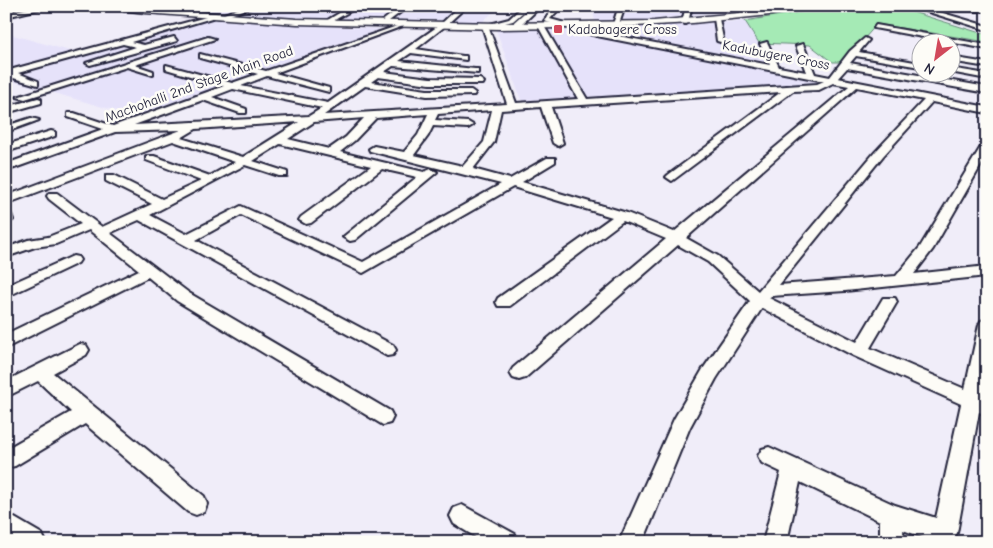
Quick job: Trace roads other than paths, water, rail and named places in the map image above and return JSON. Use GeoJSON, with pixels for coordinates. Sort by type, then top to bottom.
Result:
{"type":"FeatureCollection","features":[{"type":"Feature","properties":{"kind":"highway"},"geometry":{"type":"LineString","coordinates":[[517,24],[538,6]]}},
{"type":"Feature","properties":{"kind":"highway"},"geometry":{"type":"LineString","coordinates":[[530,24],[550,6]]}},
{"type":"Feature","properties":{"kind":"main road"},"geometry":{"type":"LineString","coordinates":[[95,6],[218,17],[401,25],[563,25]]}},
{"type":"Feature","properties":{"kind":"main road"},"geometry":{"type":"LineString","coordinates":[[116,6],[218,17],[443,25]]}},
{"type":"Feature","properties":{"kind":"main road"},"geometry":{"type":"LineString","coordinates":[[685,21],[743,10],[797,6]]}},
{"type":"Feature","properties":{"kind":"main road"},"geometry":{"type":"LineString","coordinates":[[489,25],[615,25],[685,21],[762,15],[808,6]]}},
{"type":"Feature","properties":{"kind":"main road"},"geometry":{"type":"LineString","coordinates":[[612,37],[605,30],[615,25]]}},
{"type":"Feature","properties":{"kind":"street"},"geometry":{"type":"LineString","coordinates":[[6,15],[48,6]]}},
{"type":"Feature","properties":{"kind":"street"},"geometry":{"type":"LineString","coordinates":[[177,12],[196,6]]}},
{"type":"Feature","properties":{"kind":"street"},"geometry":{"type":"LineString","coordinates":[[8,74],[252,6]]}},
{"type":"Feature","properties":{"kind":"street"},"geometry":{"type":"LineString","coordinates":[[329,21],[356,6]]}},
{"type":"Feature","properties":{"kind":"street"},"geometry":{"type":"LineString","coordinates":[[383,23],[406,6]]}},
{"type":"Feature","properties":{"kind":"street"},"geometry":{"type":"LineString","coordinates":[[6,252],[33,242],[51,241],[95,229],[139,214],[210,180],[278,140],[376,74],[443,25],[464,6]]}},
{"type":"Feature","properties":{"kind":"street"},"geometry":{"type":"LineString","coordinates":[[512,106],[489,25],[511,20],[527,6]]}},
{"type":"Feature","properties":{"kind":"street"},"geometry":{"type":"LineString","coordinates":[[560,6],[546,20],[563,25]]}},
{"type":"Feature","properties":{"kind":"street"},"geometry":{"type":"LineString","coordinates":[[615,25],[622,6]]}},
{"type":"Feature","properties":{"kind":"street"},"geometry":{"type":"LineString","coordinates":[[685,21],[689,6]]}},
{"type":"Feature","properties":{"kind":"street"},"geometry":{"type":"LineString","coordinates":[[912,6],[987,28]]}},
{"type":"Feature","properties":{"kind":"street"},"geometry":{"type":"LineString","coordinates":[[920,9],[987,9]]}},
{"type":"Feature","properties":{"kind":"street"},"geometry":{"type":"LineString","coordinates":[[716,19],[721,41]]}},
{"type":"Feature","properties":{"kind":"street"},"geometry":{"type":"LineString","coordinates":[[931,19],[987,36]]}},
{"type":"Feature","properties":{"kind":"street","name":"Machohalli 2nd Stage Main Road"},"geometry":{"type":"LineString","coordinates":[[6,168],[401,25]]}},
{"type":"Feature","properties":{"kind":"street","name":"Kadubugere Cross"},"geometry":{"type":"LineString","coordinates":[[563,25],[612,37],[987,110]]}},
{"type":"Feature","properties":{"kind":"street"},"geometry":{"type":"LineString","coordinates":[[541,26],[584,101]]}},
{"type":"Feature","properties":{"kind":"street"},"geometry":{"type":"LineString","coordinates":[[876,27],[987,47]]}},
{"type":"Feature","properties":{"kind":"street"},"geometry":{"type":"LineString","coordinates":[[70,115],[111,129],[196,126],[819,86],[832,79],[853,53],[865,42],[876,37]]}},
{"type":"Feature","properties":{"kind":"street"},"geometry":{"type":"LineString","coordinates":[[90,63],[174,39]]}},
{"type":"Feature","properties":{"kind":"street"},"geometry":{"type":"LineString","coordinates":[[22,96],[211,39]]}},
{"type":"Feature","properties":{"kind":"street"},"geometry":{"type":"LineString","coordinates":[[122,42],[144,47]]}},
{"type":"Feature","properties":{"kind":"street"},"geometry":{"type":"LineString","coordinates":[[195,44],[218,51],[169,66],[231,86],[302,103],[328,106]]}},
{"type":"Feature","properties":{"kind":"street"},"geometry":{"type":"LineString","coordinates":[[764,44],[776,69]]}},
{"type":"Feature","properties":{"kind":"street"},"geometry":{"type":"LineString","coordinates":[[800,46],[812,76]]}},
{"type":"Feature","properties":{"kind":"street"},"geometry":{"type":"LineString","coordinates":[[409,50],[463,58]]}},
{"type":"Feature","properties":{"kind":"street"},"geometry":{"type":"LineString","coordinates":[[960,52],[987,57]]}},
{"type":"Feature","properties":{"kind":"street"},"geometry":{"type":"LineString","coordinates":[[853,53],[910,63]]}},
{"type":"Feature","properties":{"kind":"street"},"geometry":{"type":"LineString","coordinates":[[194,59],[267,74],[326,90]]}},
{"type":"Feature","properties":{"kind":"street"},"geometry":{"type":"LineString","coordinates":[[960,61],[987,65]]}},
{"type":"Feature","properties":{"kind":"street"},"geometry":{"type":"LineString","coordinates":[[392,63],[475,71]]}},
{"type":"Feature","properties":{"kind":"street"},"geometry":{"type":"LineString","coordinates":[[846,64],[987,90]]}},
{"type":"Feature","properties":{"kind":"street"},"geometry":{"type":"LineString","coordinates":[[128,65],[150,73]]}},
{"type":"Feature","properties":{"kind":"street"},"geometry":{"type":"LineString","coordinates":[[960,72],[987,77]]}},
{"type":"Feature","properties":{"kind":"street"},"geometry":{"type":"LineString","coordinates":[[8,74],[35,83]]}},
{"type":"Feature","properties":{"kind":"street"},"geometry":{"type":"LineString","coordinates":[[376,74],[430,81],[480,82]]}},
{"type":"Feature","properties":{"kind":"street"},"geometry":{"type":"LineString","coordinates":[[89,77],[103,82]]}},
{"type":"Feature","properties":{"kind":"street"},"geometry":{"type":"LineString","coordinates":[[362,83],[427,93],[471,93]]}},
{"type":"Feature","properties":{"kind":"street"},"geometry":{"type":"LineString","coordinates":[[519,373],[856,84]]}},
{"type":"Feature","properties":{"kind":"street"},"geometry":{"type":"LineString","coordinates":[[61,85],[79,92]]}},
{"type":"Feature","properties":{"kind":"street"},"geometry":{"type":"LineString","coordinates":[[672,177],[792,88]]}},
{"type":"Feature","properties":{"kind":"street"},"geometry":{"type":"LineString","coordinates":[[202,96],[243,111]]}},
{"type":"Feature","properties":{"kind":"street"},"geometry":{"type":"LineString","coordinates":[[6,110],[39,100]]}},
{"type":"Feature","properties":{"kind":"street"},"geometry":{"type":"LineString","coordinates":[[631,542],[681,425],[709,374],[764,296],[879,154],[929,100]]}},
{"type":"Feature","properties":{"kind":"street"},"geometry":{"type":"LineString","coordinates":[[545,104],[558,143]]}},
{"type":"Feature","properties":{"kind":"street"},"geometry":{"type":"LineString","coordinates":[[465,170],[480,157],[490,144],[496,106]]}},
{"type":"Feature","properties":{"kind":"street"},"geometry":{"type":"LineString","coordinates":[[407,156],[431,123],[435,110]]}},
{"type":"Feature","properties":{"kind":"street"},"geometry":{"type":"LineString","coordinates":[[331,153],[350,139],[374,114]]}},
{"type":"Feature","properties":{"kind":"street"},"geometry":{"type":"LineString","coordinates":[[6,129],[34,120]]}},
{"type":"Feature","properties":{"kind":"street"},"geometry":{"type":"LineString","coordinates":[[431,123],[468,125]]}},
{"type":"Feature","properties":{"kind":"street"},"geometry":{"type":"LineString","coordinates":[[6,200],[51,182],[134,154],[196,126]]}},
{"type":"Feature","properties":{"kind":"street"},"geometry":{"type":"LineString","coordinates":[[6,150],[51,134]]}},
{"type":"Feature","properties":{"kind":"street"},"geometry":{"type":"LineString","coordinates":[[178,140],[284,174]]}},
{"type":"Feature","properties":{"kind":"street"},"geometry":{"type":"LineString","coordinates":[[278,140],[426,176]]}},
{"type":"Feature","properties":{"kind":"street"},"geometry":{"type":"LineString","coordinates":[[901,280],[926,249],[987,145]]}},
{"type":"Feature","properties":{"kind":"street"},"geometry":{"type":"LineString","coordinates":[[374,149],[442,164],[510,184],[561,196],[622,216],[676,238],[713,259],[744,288],[764,296],[860,352],[980,404]]}},
{"type":"Feature","properties":{"kind":"street"},"geometry":{"type":"LineString","coordinates":[[150,158],[210,180]]}},
{"type":"Feature","properties":{"kind":"street"},"geometry":{"type":"LineString","coordinates":[[185,240],[241,210],[363,268],[551,160]]}},
{"type":"Feature","properties":{"kind":"street"},"geometry":{"type":"LineString","coordinates":[[306,220],[380,164]]}},
{"type":"Feature","properties":{"kind":"street"},"geometry":{"type":"LineString","coordinates":[[350,237],[442,164]]}},
{"type":"Feature","properties":{"kind":"street"},"geometry":{"type":"LineString","coordinates":[[110,178],[161,204]]}},
{"type":"Feature","properties":{"kind":"street"},"geometry":{"type":"LineString","coordinates":[[53,196],[183,297],[382,417]]}},
{"type":"Feature","properties":{"kind":"street"},"geometry":{"type":"LineString","coordinates":[[139,214],[387,350]]}},
{"type":"Feature","properties":{"kind":"street"},"geometry":{"type":"LineString","coordinates":[[504,302],[622,216]]}},
{"type":"Feature","properties":{"kind":"street"},"geometry":{"type":"LineString","coordinates":[[6,292],[73,260]]}},
{"type":"Feature","properties":{"kind":"street"},"geometry":{"type":"LineString","coordinates":[[6,342],[149,271]]}},
{"type":"Feature","properties":{"kind":"street"},"geometry":{"type":"LineString","coordinates":[[764,296],[987,272]]}},
{"type":"Feature","properties":{"kind":"street"},"geometry":{"type":"LineString","coordinates":[[860,352],[889,302]]}},
{"type":"Feature","properties":{"kind":"street"},"geometry":{"type":"LineString","coordinates":[[768,456],[891,515],[944,533],[980,404],[987,325]]}},
{"type":"Feature","properties":{"kind":"street"},"geometry":{"type":"LineString","coordinates":[[6,390],[80,350]]}},
{"type":"Feature","properties":{"kind":"street"},"geometry":{"type":"LineString","coordinates":[[39,371],[86,413],[196,504]]}},
{"type":"Feature","properties":{"kind":"street"},"geometry":{"type":"LineString","coordinates":[[8,459],[86,413]]}},
{"type":"Feature","properties":{"kind":"street"},"geometry":{"type":"LineString","coordinates":[[776,542],[793,467]]}},
{"type":"Feature","properties":{"kind":"street"},"geometry":{"type":"LineString","coordinates":[[891,515],[892,542]]}},
{"type":"Feature","properties":{"kind":"street"},"geometry":{"type":"LineString","coordinates":[[462,516],[507,542]]}},
{"type":"Feature","properties":{"kind":"street"},"geometry":{"type":"LineString","coordinates":[[6,524],[34,542]]}},
{"type":"Feature","properties":{"kind":"place","name":"Kadabagere Cross"},"geometry":{"type":"Point","coordinates":[558,29]}}]}
